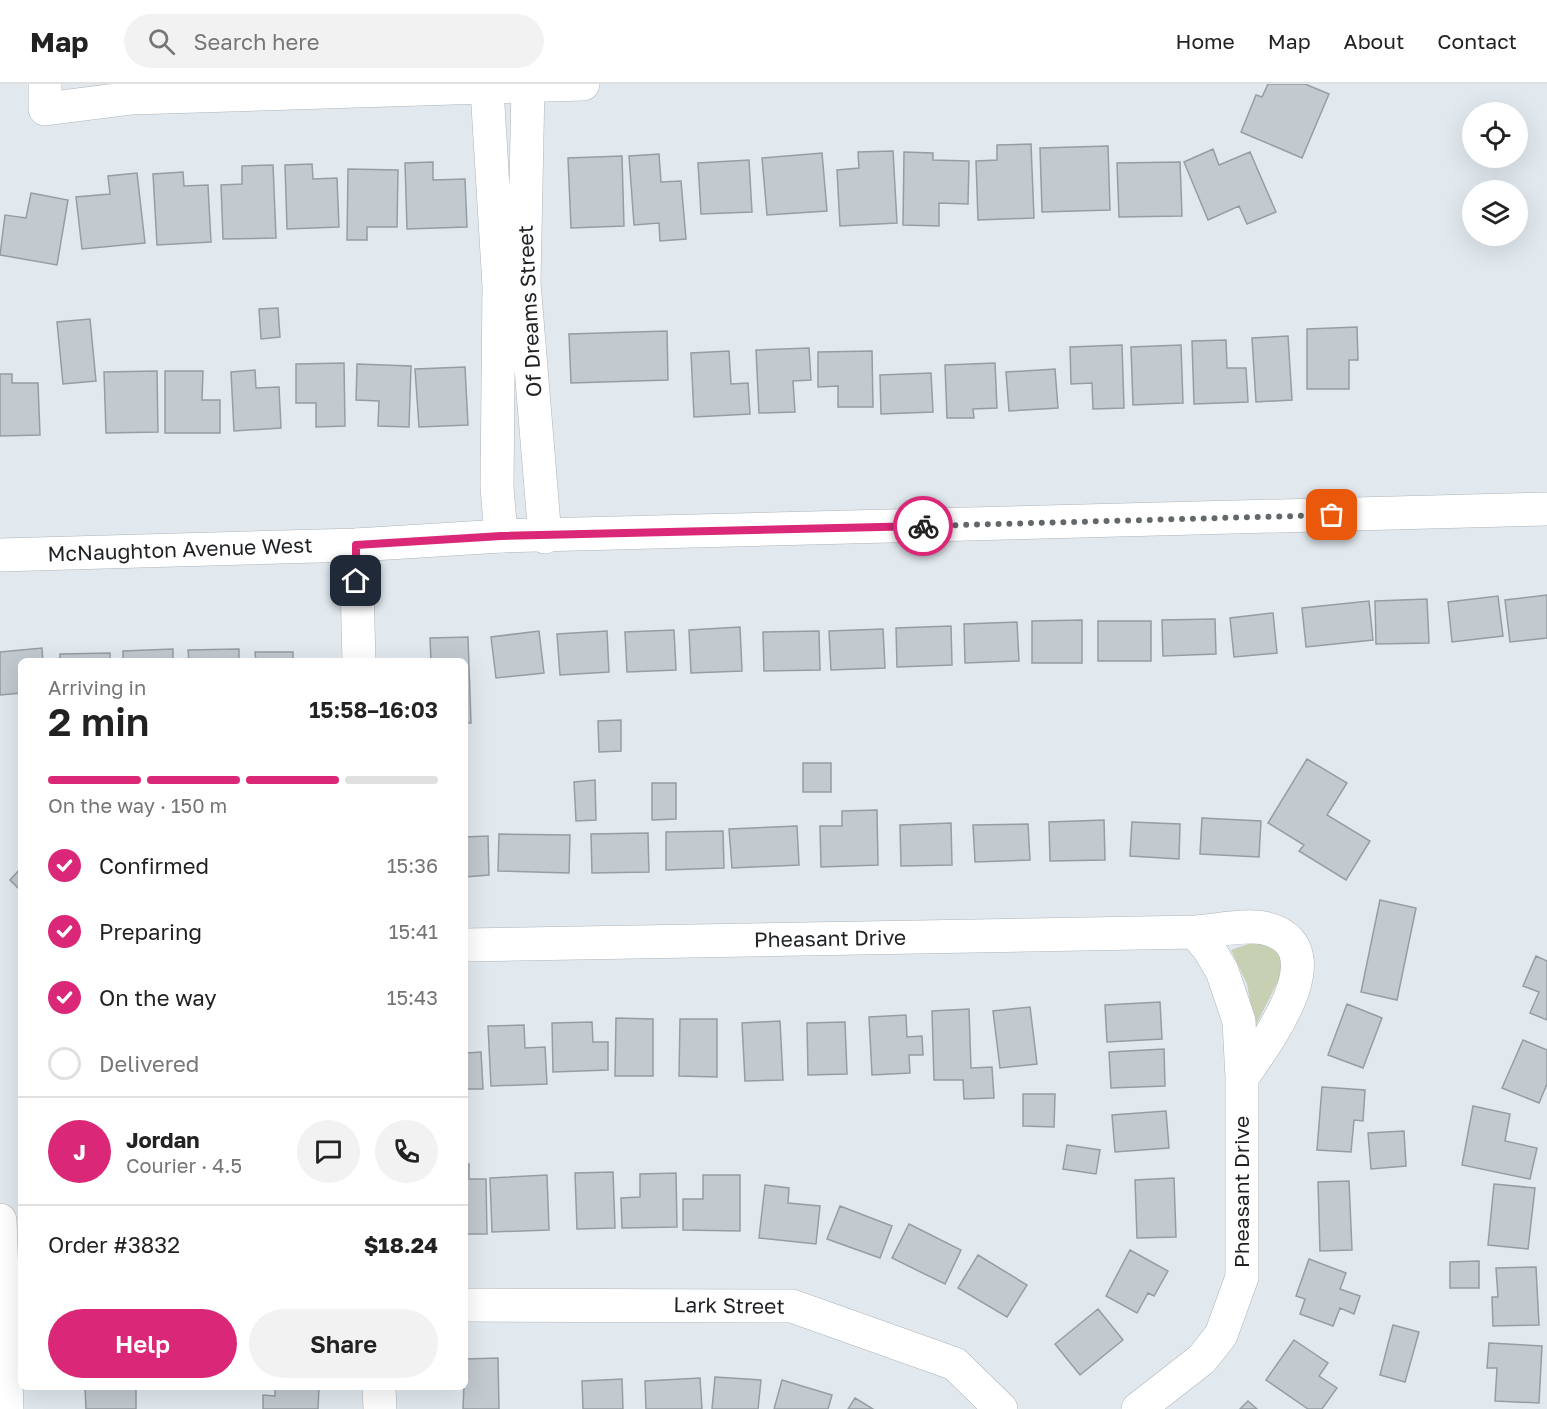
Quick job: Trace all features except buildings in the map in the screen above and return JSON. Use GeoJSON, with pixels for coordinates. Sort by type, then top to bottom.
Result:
{"type":"FeatureCollection","features":[{"type":"Feature","properties":{"kind":"street"},"geometry":{"type":"LineString","coordinates":[[45,84],[45,109],[132,98],[583,84]]}},
{"type":"Feature","properties":{"kind":"street","name":"Of Dreams Street"},"geometry":{"type":"LineString","coordinates":[[528,86],[524,283],[545,537]]}},
{"type":"Feature","properties":{"kind":"street","name":"Of Dreams Street"},"geometry":{"type":"LineString","coordinates":[[487,88],[499,286],[497,487],[501,536]]}},
{"type":"Feature","properties":{"kind":"street","name":"McNaughton Avenue West"},"geometry":{"type":"LineString","coordinates":[[0,555],[356,545],[501,536],[545,537],[1547,509]]}},
{"type":"Feature","properties":{"kind":"street"},"geometry":{"type":"LineString","coordinates":[[356,545],[359,658]]}},
{"type":"Feature","properties":{"kind":"street","name":"Pheasant Drive"},"geometry":{"type":"LineString","coordinates":[[468,945],[1195,932],[1263,927],[1279,933],[1290,943],[1298,958],[1297,976],[1291,998],[1276,1028],[1242,1078]]}},
{"type":"Feature","properties":{"kind":"street","name":"Pheasant Drive"},"geometry":{"type":"LineString","coordinates":[[1138,1409],[1202,1359],[1221,1335],[1234,1306],[1242,1277],[1242,1078],[1239,1021],[1232,996],[1209,949],[1195,932]]}},
{"type":"Feature","properties":{"kind":"street"},"geometry":{"type":"LineString","coordinates":[[0,1220],[8,1321],[7,1409]]}},
{"type":"Feature","properties":{"kind":"street","name":"Lark Street"},"geometry":{"type":"LineString","coordinates":[[468,1305],[792,1306],[955,1364],[1002,1409]]}},
{"type":"Feature","properties":{"kind":"street"},"geometry":{"type":"LineString","coordinates":[[379,1390],[380,1409]]}},
{"type":"Feature","properties":{"kind":"green space"},"geometry":{"type":"Polygon","coordinates":[[[1257,941],[1279,950],[1282,973],[1255,1027],[1247,984],[1231,950],[1257,941]]]}},
{"type":"Feature","properties":{"kind":"way so far"},"geometry":{"type":"LineString","coordinates":[[923,526],[1332,515]]}},
{"type":"Feature","properties":{"kind":"route"},"geometry":{"type":"LineString","coordinates":[[356,581],[356,545],[501,536],[545,537],[923,526]]}}]}
